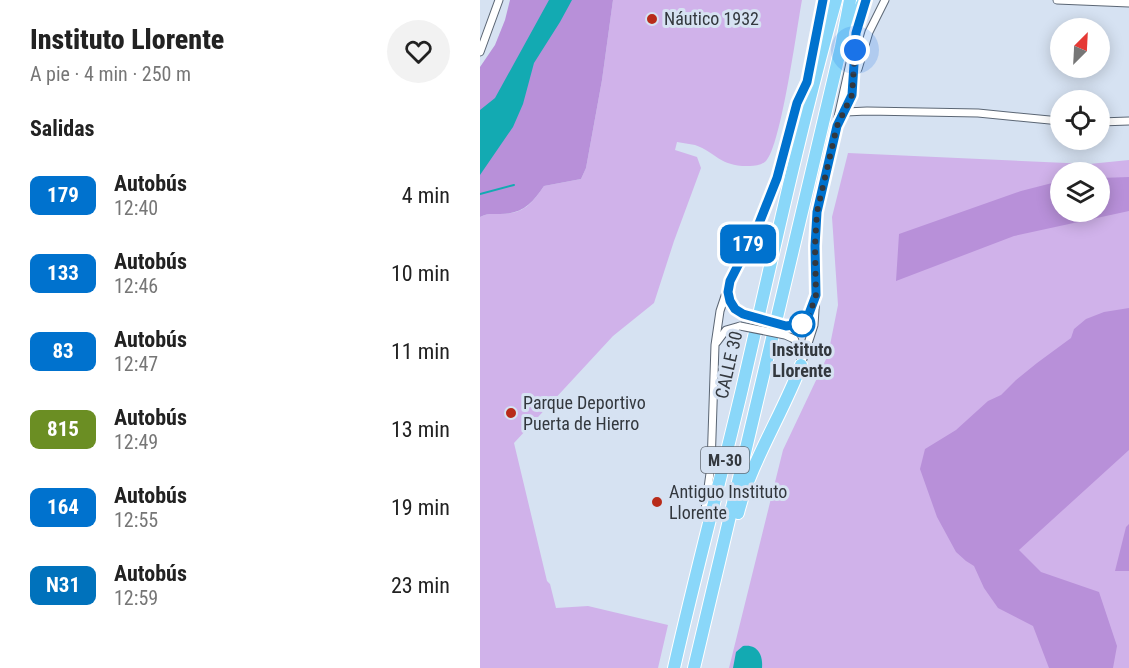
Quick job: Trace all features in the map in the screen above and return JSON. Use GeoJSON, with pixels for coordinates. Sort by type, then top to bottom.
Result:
{"type":"FeatureCollection","features":[{"type":"Feature","properties":{"kind":"highway","name":"CALLE 30"},"geometry":{"type":"LineString","coordinates":[[675,668],[806,111],[836,0]]}},
{"type":"Feature","properties":{"kind":"highway","name":"CALLE 30"},"geometry":{"type":"LineString","coordinates":[[694,668],[841,47],[850,0]]}},
{"type":"Feature","properties":{"kind":"highway"},"geometry":{"type":"LineString","coordinates":[[841,47],[865,0]]}},
{"type":"Feature","properties":{"kind":"highway"},"geometry":{"type":"LineString","coordinates":[[806,111],[807,82]]}},
{"type":"Feature","properties":{"kind":"highway"},"geometry":{"type":"LineString","coordinates":[[708,605],[722,577],[740,504],[801,365]]}},
{"type":"Feature","properties":{"kind":"highway"},"geometry":{"type":"LineString","coordinates":[[702,549],[704,517]]}},
{"type":"Feature","properties":{"kind":"street"},"geometry":{"type":"LineString","coordinates":[[480,52],[499,0]]}},
{"type":"Feature","properties":{"kind":"street"},"geometry":{"type":"LineString","coordinates":[[704,517],[711,466],[715,345],[720,311],[730,281],[761,219],[777,178],[797,103],[807,82],[824,0]]}},
{"type":"Feature","properties":{"kind":"street"},"geometry":{"type":"LineString","coordinates":[[801,365],[814,325],[817,212],[865,0]]}},
{"type":"Feature","properties":{"kind":"street"},"geometry":{"type":"LineString","coordinates":[[837,126],[850,103],[869,32],[885,0]]}},
{"type":"Feature","properties":{"kind":"street"},"geometry":{"type":"LineString","coordinates":[[1062,0],[1129,3]]}},
{"type":"Feature","properties":{"kind":"street"},"geometry":{"type":"LineString","coordinates":[[854,83],[856,33]]}},
{"type":"Feature","properties":{"kind":"street"},"geometry":{"type":"LineString","coordinates":[[850,103],[867,111]]}},
{"type":"Feature","properties":{"kind":"street"},"geometry":{"type":"LineString","coordinates":[[846,112],[978,113],[1050,120]]}},
{"type":"Feature","properties":{"kind":"street"},"geometry":{"type":"LineString","coordinates":[[1110,122],[1129,122]]}},
{"type":"Feature","properties":{"kind":"street"},"geometry":{"type":"LineString","coordinates":[[730,281],[728,292],[735,309],[743,314],[786,326],[797,325],[807,319],[816,295]]}},
{"type":"Feature","properties":{"kind":"street"},"geometry":{"type":"LineString","coordinates":[[715,345],[726,330],[740,326],[785,335],[794,339],[800,350],[801,365]]}},
{"type":"Feature","properties":{"kind":"shaded area"},"geometry":{"type":"Polygon","coordinates":[[[510,0],[613,0],[602,80],[586,168],[581,179],[544,186],[531,203],[520,210],[508,214],[487,214],[480,217],[480,67],[495,45],[510,0]]]}},
{"type":"Feature","properties":{"kind":"shaded area","name":"Parque Deportivo Puerta de Hierro"},"geometry":{"type":"Polygon","coordinates":[[[613,0],[802,0],[783,111],[772,151],[766,161],[754,166],[740,166],[725,162],[695,145],[677,142],[675,150],[697,157],[701,168],[654,303],[613,336],[514,443],[547,581],[550,584],[556,608],[588,606],[668,625],[658,668],[480,668],[480,217],[521,210],[535,198],[544,186],[581,179],[586,168],[602,80],[613,0]]]}},
{"type":"Feature","properties":{"kind":"shaded area"},"geometry":{"type":"Polygon","coordinates":[[[848,153],[1050,162],[1050,222],[1110,222],[1109,162],[1129,160],[1129,668],[729,668],[783,450],[828,355],[838,305],[832,217],[848,153]]]}},
{"type":"Feature","properties":{"kind":"shaded area"},"geometry":{"type":"Polygon","coordinates":[[[1129,177],[1129,211],[1110,215],[1110,178],[1129,177]]]}},
{"type":"Feature","properties":{"kind":"shaded area"},"geometry":{"type":"Polygon","coordinates":[[[1050,184],[1050,222],[1078,222],[1014,236],[896,281],[899,234],[1021,191],[1050,184]]]}},
{"type":"Feature","properties":{"kind":"shaded area"},"geometry":{"type":"Polygon","coordinates":[[[1129,308],[1129,450],[1019,550],[1041,572],[1099,592],[1117,646],[1113,668],[1049,668],[1033,626],[998,608],[984,588],[974,566],[956,552],[937,517],[920,469],[925,449],[956,430],[988,401],[1001,395],[1016,380],[1071,338],[1074,329],[1086,319],[1104,312],[1129,308]]]}},
{"type":"Feature","properties":{"kind":"shaded area"},"geometry":{"type":"Polygon","coordinates":[[[1129,524],[1129,571],[1115,571],[1126,527],[1129,524]]]}},
{"type":"Feature","properties":{"kind":"water"},"geometry":{"type":"Polygon","coordinates":[[[549,0],[572,0],[534,63],[523,104],[513,127],[480,175],[480,110],[495,98],[549,0]]]}},
{"type":"Feature","properties":{"kind":"water"},"geometry":{"type":"Polygon","coordinates":[[[743,646],[752,647],[758,651],[762,659],[762,668],[733,668],[736,652],[743,646]]]}},
{"type":"Feature","properties":{"kind":"waterway"},"geometry":{"type":"LineString","coordinates":[[480,194],[514,185]]}},
{"type":"Feature","properties":{"kind":"bus line","name":"179"},"geometry":{"type":"LineString","coordinates":[[823,0],[807,82],[797,103],[777,178],[758,226],[730,281],[728,292],[735,309],[743,314],[786,326],[802,324],[813,309],[817,275],[815,246],[817,212],[837,126],[846,112],[852,95],[856,33],[866,0]]}},
{"type":"Feature","properties":{"kind":"place","name":"Náutico 1932"},"geometry":{"type":"Point","coordinates":[652,19]}},
{"type":"Feature","properties":{"kind":"place","name":"Instituto Llorente"},"geometry":{"type":"Point","coordinates":[802,324]}},
{"type":"Feature","properties":{"kind":"place","name":"Parque Deportivo Puerta de Hierro"},"geometry":{"type":"Point","coordinates":[511,413]}},
{"type":"Feature","properties":{"kind":"place","name":"Antiguo Instituto Llorente"},"geometry":{"type":"Point","coordinates":[657,502]}},
{"type":"Feature","properties":{"kind":"route"},"geometry":{"type":"LineString","coordinates":[[802,324],[813,309],[816,295],[817,212],[837,126],[846,112],[852,95],[855,50]]}}]}
